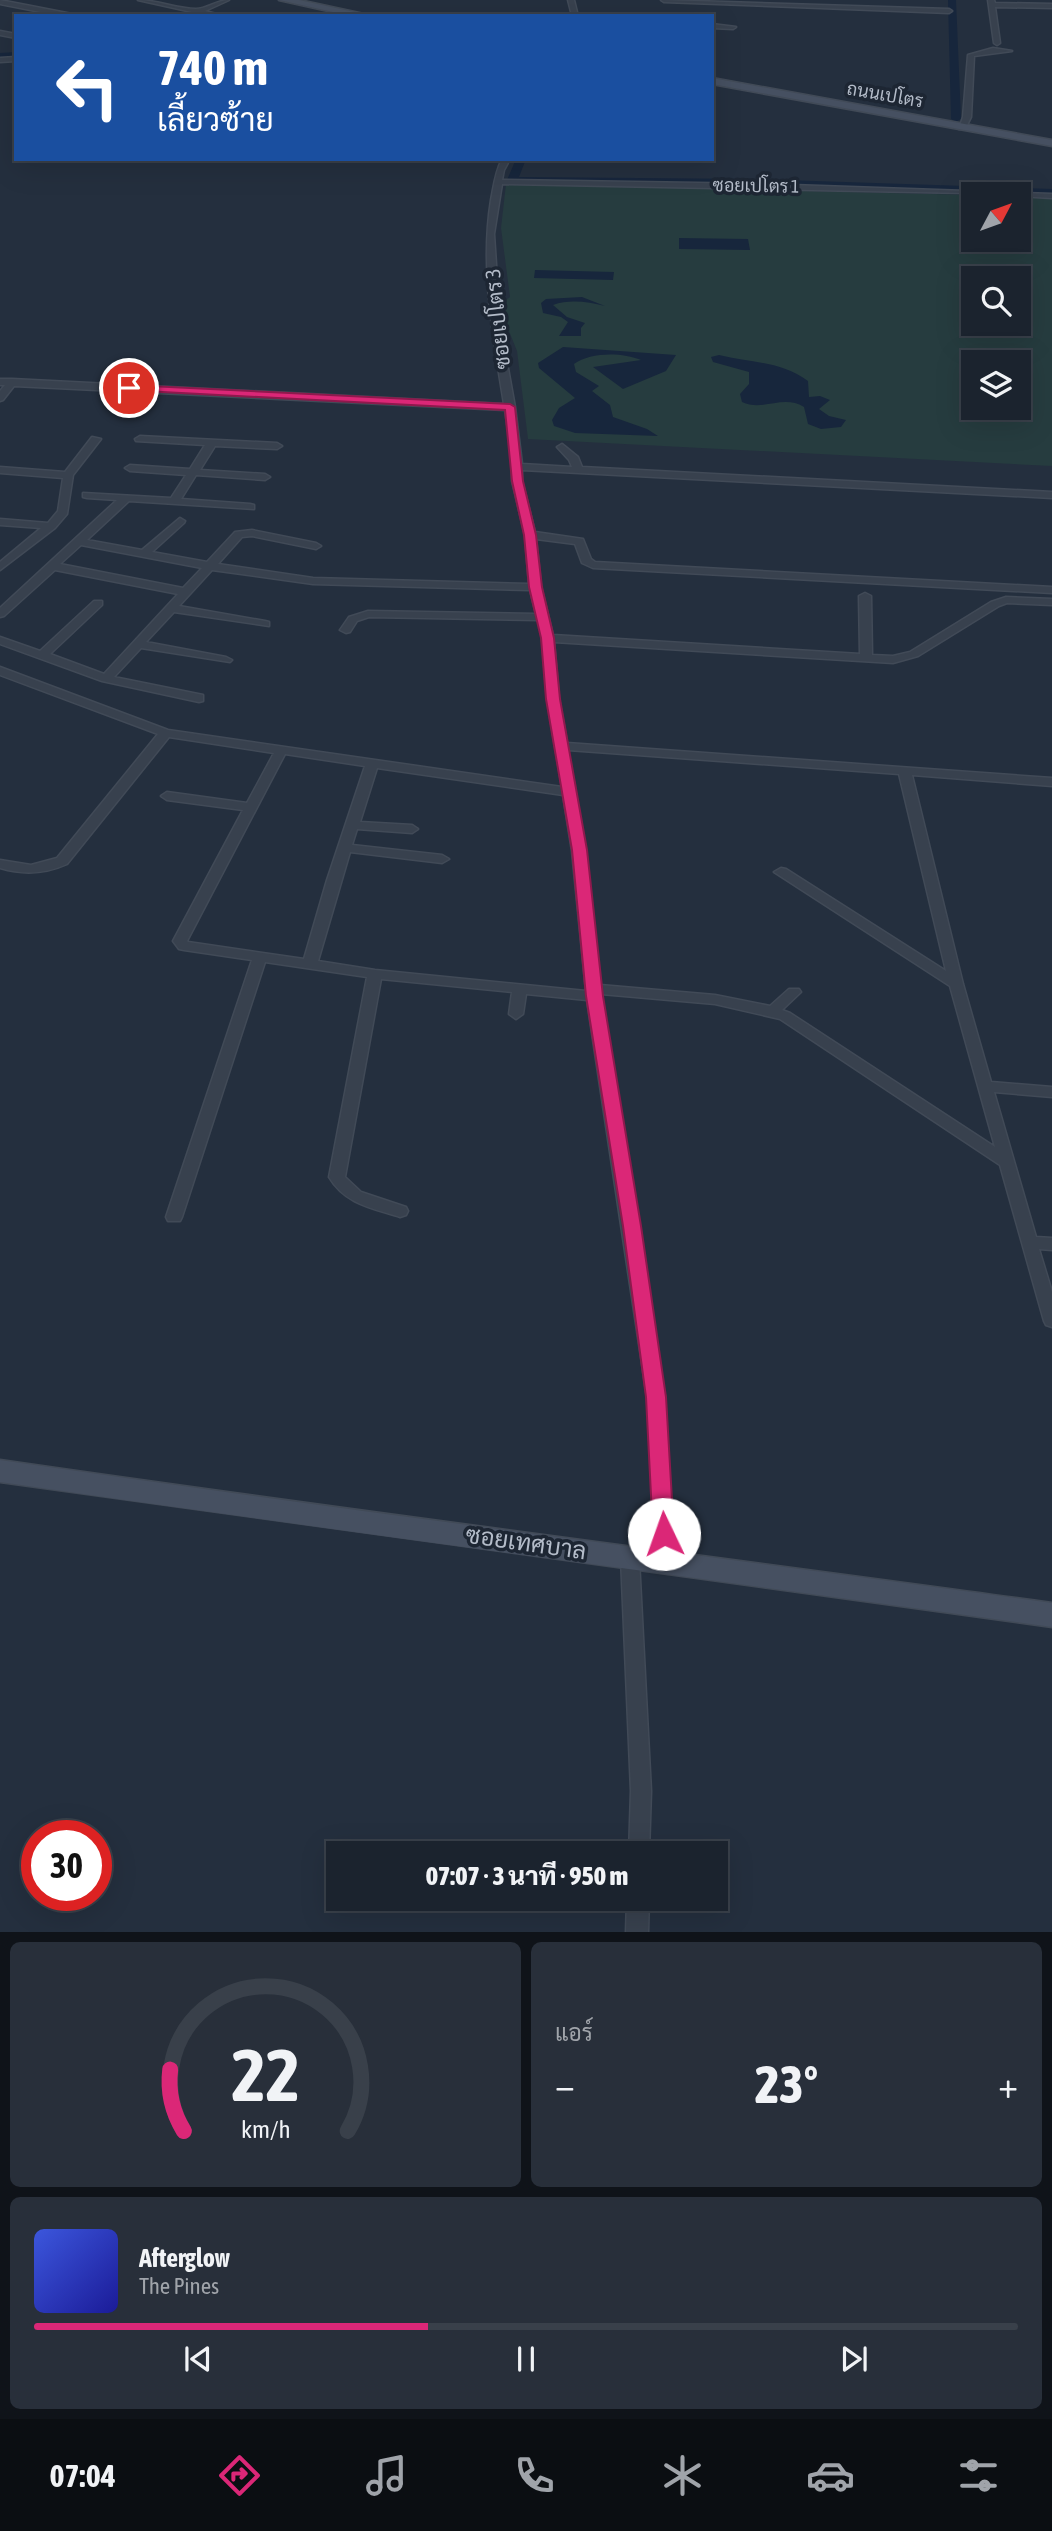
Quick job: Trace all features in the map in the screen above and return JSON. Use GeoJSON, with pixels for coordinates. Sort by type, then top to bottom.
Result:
{"type":"FeatureCollection","features":[{"type":"Feature","properties":{"kind":"street"},"geometry":{"type":"LineString","coordinates":[[141,0],[212,14]]}},
{"type":"Feature","properties":{"kind":"street"},"geometry":{"type":"LineString","coordinates":[[199,11],[226,0]]}},
{"type":"Feature","properties":{"kind":"street"},"geometry":{"type":"LineString","coordinates":[[284,0],[341,14]]}},
{"type":"Feature","properties":{"kind":"street"},"geometry":{"type":"LineString","coordinates":[[664,0],[949,11]]}},
{"type":"Feature","properties":{"kind":"street"},"geometry":{"type":"LineString","coordinates":[[169,5],[189,1]]}},
{"type":"Feature","properties":{"kind":"street"},"geometry":{"type":"LineString","coordinates":[[0,2],[62,14]]}},
{"type":"Feature","properties":{"kind":"street"},"geometry":{"type":"LineString","coordinates":[[997,43],[991,2],[1049,4],[1052,17]]}},
{"type":"Feature","properties":{"kind":"street"},"geometry":{"type":"LineString","coordinates":[[807,17],[810,6]]}},
{"type":"Feature","properties":{"kind":"street"},"geometry":{"type":"LineString","coordinates":[[832,20],[835,7]]}},
{"type":"Feature","properties":{"kind":"street"},"geometry":{"type":"LineString","coordinates":[[849,8],[852,14],[939,18]]}},
{"type":"Feature","properties":{"kind":"street"},"geometry":{"type":"LineString","coordinates":[[714,26],[733,27]]}},
{"type":"Feature","properties":{"kind":"street"},"geometry":{"type":"LineString","coordinates":[[962,127],[967,117],[971,55],[993,50],[1009,51]]}},
{"type":"Feature","properties":{"kind":"street","name":"ถนนเปโตร"},"geometry":{"type":"LineString","coordinates":[[714,81],[1052,143]]}},
{"type":"Feature","properties":{"kind":"street","name":"ซอยเปโตร 3"},"geometry":{"type":"LineString","coordinates":[[505,161],[499,170],[490,234],[495,324],[510,407],[518,467],[517,481],[530,535],[536,587],[548,638],[553,699],[579,850],[595,993],[656,1397],[665,1561]]}},
{"type":"Feature","properties":{"kind":"street","name":"ซอยเปโตร 1"},"geometry":{"type":"LineString","coordinates":[[497,182],[747,185],[961,192]]}},
{"type":"Feature","properties":{"kind":"street","name":"ซอยเปโตร 1"},"geometry":{"type":"LineString","coordinates":[[1031,194],[1052,195]]}},
{"type":"Feature","properties":{"kind":"street"},"geometry":{"type":"LineString","coordinates":[[0,382],[510,407]]}},
{"type":"Feature","properties":{"kind":"street"},"geometry":{"type":"LineString","coordinates":[[0,398],[12,383]]}},
{"type":"Feature","properties":{"kind":"street"},"geometry":{"type":"LineString","coordinates":[[0,567],[51,526],[63,512],[68,475],[96,439]]}},
{"type":"Feature","properties":{"kind":"street"},"geometry":{"type":"LineString","coordinates":[[140,439],[277,446]]}},
{"type":"Feature","properties":{"kind":"street"},"geometry":{"type":"LineString","coordinates":[[174,501],[212,443]]}},
{"type":"Feature","properties":{"kind":"street"},"geometry":{"type":"LineString","coordinates":[[562,447],[574,459],[578,470]]}},
{"type":"Feature","properties":{"kind":"street"},"geometry":{"type":"LineString","coordinates":[[518,467],[1052,495]]}},
{"type":"Feature","properties":{"kind":"street"},"geometry":{"type":"LineString","coordinates":[[130,468],[265,477]]}},
{"type":"Feature","properties":{"kind":"street"},"geometry":{"type":"LineString","coordinates":[[0,470],[68,475]]}},
{"type":"Feature","properties":{"kind":"street"},"geometry":{"type":"LineString","coordinates":[[87,495],[250,506]]}},
{"type":"Feature","properties":{"kind":"street"},"geometry":{"type":"LineString","coordinates":[[0,614],[127,498]]}},
{"type":"Feature","properties":{"kind":"street"},"geometry":{"type":"LineString","coordinates":[[144,554],[180,520]]}},
{"type":"Feature","properties":{"kind":"street"},"geometry":{"type":"LineString","coordinates":[[0,522],[51,526]]}},
{"type":"Feature","properties":{"kind":"street"},"geometry":{"type":"LineString","coordinates":[[106,679],[239,534],[316,546]]}},
{"type":"Feature","properties":{"kind":"street"},"geometry":{"type":"LineString","coordinates":[[530,535],[579,541],[586,561],[593,565],[1052,590]]}},
{"type":"Feature","properties":{"kind":"street"},"geometry":{"type":"LineString","coordinates":[[80,542],[210,566],[313,581],[536,587]]}},
{"type":"Feature","properties":{"kind":"street"},"geometry":{"type":"LineString","coordinates":[[53,566],[186,592]]}},
{"type":"Feature","properties":{"kind":"street"},"geometry":{"type":"LineString","coordinates":[[864,596],[866,659]]}},
{"type":"Feature","properties":{"kind":"street"},"geometry":{"type":"LineString","coordinates":[[548,638],[866,659],[905,658],[1006,600],[1052,602]]}},
{"type":"Feature","properties":{"kind":"street"},"geometry":{"type":"LineString","coordinates":[[42,655],[98,603]]}},
{"type":"Feature","properties":{"kind":"street"},"geometry":{"type":"LineString","coordinates":[[172,608],[265,624]]}},
{"type":"Feature","properties":{"kind":"street"},"geometry":{"type":"LineString","coordinates":[[346,630],[353,619],[369,614],[542,617]]}},
{"type":"Feature","properties":{"kind":"street"},"geometry":{"type":"LineString","coordinates":[[0,640],[106,679],[199,698]]}},
{"type":"Feature","properties":{"kind":"street"},"geometry":{"type":"LineString","coordinates":[[139,644],[226,660]]}},
{"type":"Feature","properties":{"kind":"street"},"geometry":{"type":"LineString","coordinates":[[0,671],[166,733],[568,792]]}},
{"type":"Feature","properties":{"kind":"street"},"geometry":{"type":"LineString","coordinates":[[0,864],[27,870],[62,861],[166,733]]}},
{"type":"Feature","properties":{"kind":"street"},"geometry":{"type":"LineString","coordinates":[[563,746],[1052,782]]}},
{"type":"Feature","properties":{"kind":"street"},"geometry":{"type":"LineString","coordinates":[[281,751],[180,941],[184,946],[375,975],[520,989],[725,1001],[772,1012],[785,1016],[1006,1162]]}},
{"type":"Feature","properties":{"kind":"street"},"geometry":{"type":"LineString","coordinates":[[310,964],[372,765]]}},
{"type":"Feature","properties":{"kind":"street"},"geometry":{"type":"LineString","coordinates":[[904,770],[956,984],[1029,1241],[1048,1294],[1052,1321]]}},
{"type":"Feature","properties":{"kind":"street"},"geometry":{"type":"LineString","coordinates":[[167,796],[249,807]]}},
{"type":"Feature","properties":{"kind":"street"},"geometry":{"type":"LineString","coordinates":[[352,825],[412,829]]}},
{"type":"Feature","properties":{"kind":"street"},"geometry":{"type":"LineString","coordinates":[[345,848],[442,859]]}},
{"type":"Feature","properties":{"kind":"street"},"geometry":{"type":"LineString","coordinates":[[781,872],[956,984]]}},
{"type":"Feature","properties":{"kind":"street"},"geometry":{"type":"LineString","coordinates":[[174,1217],[258,959]]}},
{"type":"Feature","properties":{"kind":"street"},"geometry":{"type":"LineString","coordinates":[[375,975],[337,1177],[343,1189],[365,1200],[400,1210]]}},
{"type":"Feature","properties":{"kind":"street"},"geometry":{"type":"LineString","coordinates":[[516,1014],[520,989]]}},
{"type":"Feature","properties":{"kind":"street"},"geometry":{"type":"LineString","coordinates":[[772,1012],[794,992]]}},
{"type":"Feature","properties":{"kind":"street"},"geometry":{"type":"LineString","coordinates":[[984,1086],[1052,1092]]}},
{"type":"Feature","properties":{"kind":"street"},"geometry":{"type":"LineString","coordinates":[[1029,1241],[1052,1244]]}},
{"type":"Feature","properties":{"kind":"street","name":"ซอยเทศบาล"},"geometry":{"type":"LineString","coordinates":[[0,1471],[1052,1615]]}},
{"type":"Feature","properties":{"kind":"street"},"geometry":{"type":"LineString","coordinates":[[630,1559],[641,1791],[639,1841]]}},
{"type":"Feature","properties":{"kind":"street"},"geometry":{"type":"LineString","coordinates":[[637,1932],[638,1911]]}},
{"type":"Feature","properties":{"kind":"green space"},"geometry":{"type":"Polygon","coordinates":[[[506,184],[961,195],[961,252],[1031,252],[1031,197],[1052,198],[1052,466],[528,439],[517,351],[503,316],[503,302],[510,297],[501,228],[506,184]]]}},
{"type":"Feature","properties":{"kind":"water"},"geometry":{"type":"Polygon","coordinates":[[[679,238],[748,239],[750,250],[679,249],[679,238]]]}},
{"type":"Feature","properties":{"kind":"water"},"geometry":{"type":"Polygon","coordinates":[[[535,270],[614,272],[613,280],[534,278],[535,270]]]}},
{"type":"Feature","properties":{"kind":"water"},"geometry":{"type":"Polygon","coordinates":[[[582,297],[605,306],[579,302],[553,305],[567,317],[585,323],[581,328],[581,336],[559,336],[568,322],[561,317],[543,313],[541,303],[546,299],[582,297]]]}},
{"type":"Feature","properties":{"kind":"water"},"geometry":{"type":"Polygon","coordinates":[[[563,347],[676,355],[666,371],[623,389],[593,367],[641,360],[606,354],[589,357],[574,364],[576,372],[599,386],[592,391],[610,405],[613,417],[647,429],[658,436],[575,433],[554,426],[552,420],[559,408],[575,398],[539,368],[538,363],[563,347]]]}},
{"type":"Feature","properties":{"kind":"water"},"geometry":{"type":"Polygon","coordinates":[[[719,355],[776,366],[798,374],[808,381],[809,397],[820,396],[830,400],[819,409],[829,416],[846,420],[841,427],[821,429],[808,424],[804,407],[796,403],[750,405],[742,402],[740,394],[749,384],[749,372],[713,362],[711,357],[719,355]]]}},
{"type":"Feature","properties":{"kind":"waterway"},"geometry":{"type":"LineString","coordinates":[[952,0],[956,119]]}},
{"type":"Feature","properties":{"kind":"waterway"},"geometry":{"type":"LineString","coordinates":[[0,56],[14,55]]}},
{"type":"Feature","properties":{"kind":"waterway"},"geometry":{"type":"LineString","coordinates":[[520,161],[512,180],[757,182],[1052,192]]}},
{"type":"Feature","properties":{"kind":"route"},"geometry":{"type":"LineString","coordinates":[[129,388],[510,407],[517,455],[517,481],[530,535],[536,587],[548,638],[553,699],[579,850],[594,996],[632,1226],[656,1397],[664,1534]]}}]}
